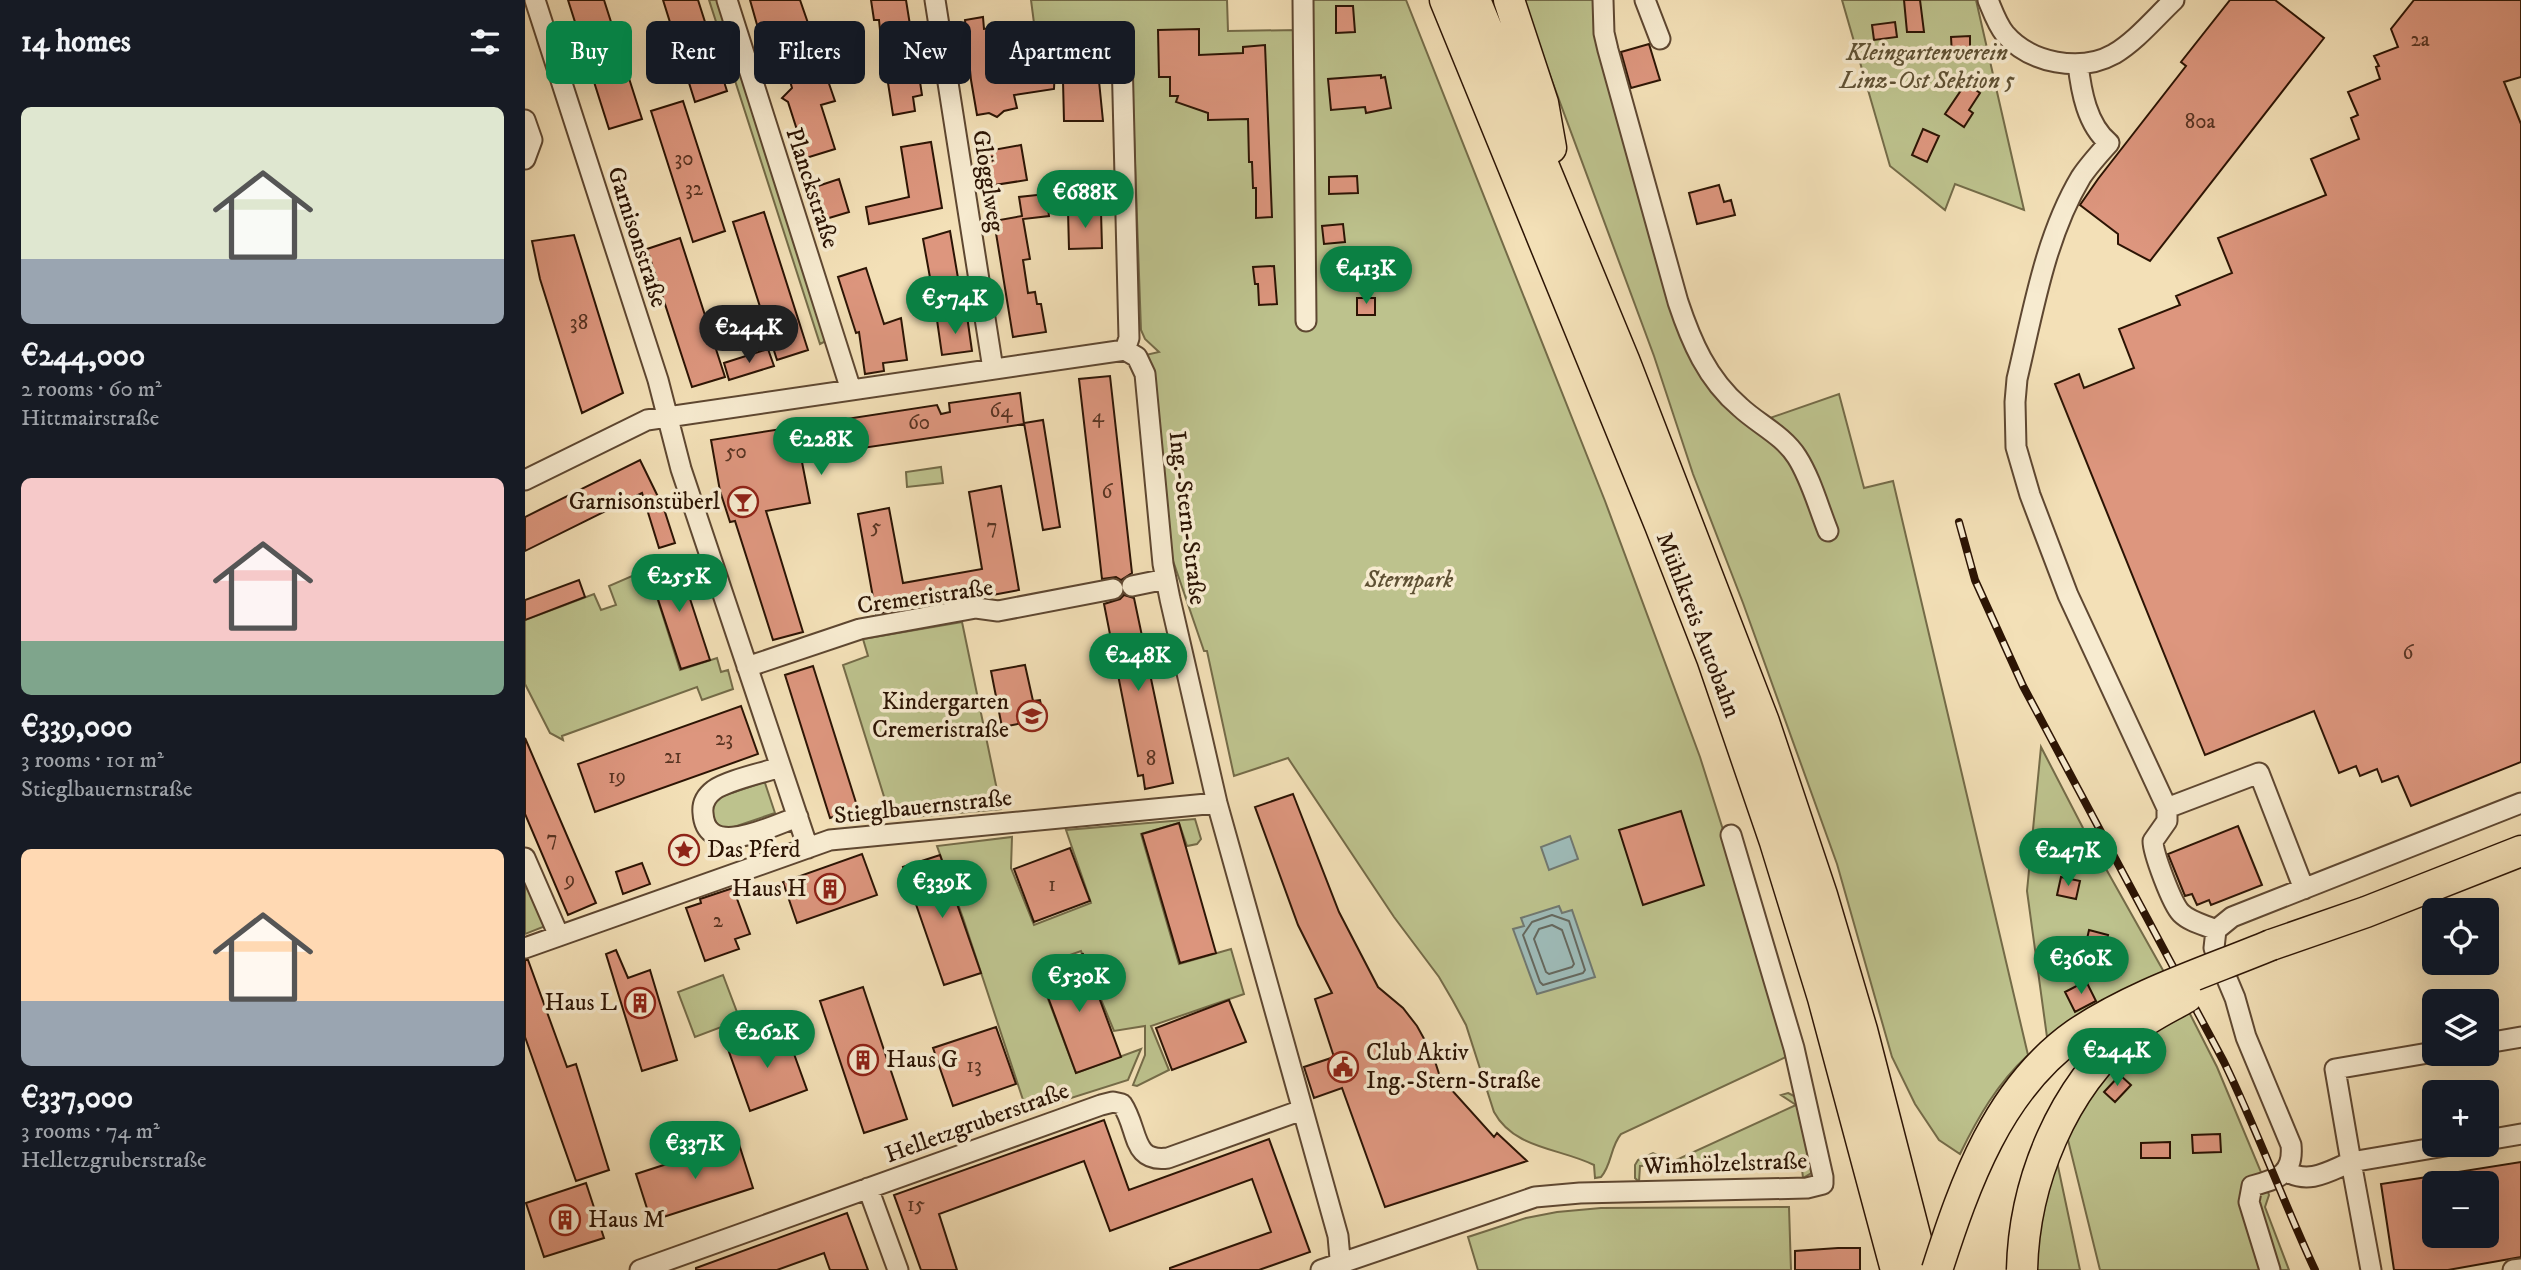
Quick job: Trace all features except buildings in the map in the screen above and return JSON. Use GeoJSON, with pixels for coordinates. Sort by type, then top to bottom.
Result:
{"type":"FeatureCollection","features":[{"type":"Feature","properties":{"kind":"highway"},"geometry":{"type":"LineString","coordinates":[[1427,0],[1472,63]]}},
{"type":"Feature","properties":{"kind":"highway","name":"Mühlkreis Autobahn"},"geometry":{"type":"LineString","coordinates":[[1445,0],[1655,512],[1726,696],[1820,986],[1896,1270]]}},
{"type":"Feature","properties":{"kind":"highway","name":"Mühlkreis Autobahn"},"geometry":{"type":"LineString","coordinates":[[1475,0],[1686,516],[1777,759],[1822,895],[1862,1030],[1924,1270]]}},
{"type":"Feature","properties":{"kind":"highway"},"geometry":{"type":"LineString","coordinates":[[1509,0],[1543,103],[1559,201]]}},
{"type":"Feature","properties":{"kind":"highway"},"geometry":{"type":"LineString","coordinates":[[1937,1270],[1962,1197],[2001,1114],[2014,1095],[2050,1056],[2075,1035],[2127,1005],[2274,952],[2366,912],[2521,851]]}},
{"type":"Feature","properties":{"kind":"highway"},"geometry":{"type":"LineString","coordinates":[[2022,1270],[2028,1213],[2043,1162],[2072,1100],[2098,1064],[2115,1045],[2150,1017],[2274,952]]}},
{"type":"Feature","properties":{"kind":"street","name":"Garnisonstraße"},"geometry":{"type":"LineString","coordinates":[[535,0],[667,416],[681,469],[808,848]]}},
{"type":"Feature","properties":{"kind":"street","name":"Planckstraße"},"geometry":{"type":"LineString","coordinates":[[727,0],[851,390]]}},
{"type":"Feature","properties":{"kind":"street","name":"Glögglweg"},"geometry":{"type":"LineString","coordinates":[[935,0],[993,369]]}},
{"type":"Feature","properties":{"kind":"street"},"geometry":{"type":"LineString","coordinates":[[1303,0],[1306,321]]}},
{"type":"Feature","properties":{"kind":"street"},"geometry":{"type":"LineString","coordinates":[[1602,0],[1608,50],[1690,338],[1722,389],[1796,455],[1808,477],[1828,531]]}},
{"type":"Feature","properties":{"kind":"street"},"geometry":{"type":"LineString","coordinates":[[1645,0],[1660,39]]}},
{"type":"Feature","properties":{"kind":"street"},"geometry":{"type":"LineString","coordinates":[[1988,0],[2001,29],[2028,53],[2044,59],[2078,64],[2099,60],[2115,53],[2174,0]]}},
{"type":"Feature","properties":{"kind":"street"},"geometry":{"type":"LineString","coordinates":[[2078,64],[2091,117],[2097,130],[2109,143],[2083,174],[2064,209],[2055,235],[2017,379],[2016,447],[2030,495],[2068,595],[2167,808],[2167,821],[2153,841],[2155,856],[2181,912],[2191,920],[2216,930]]}},
{"type":"Feature","properties":{"kind":"street"},"geometry":{"type":"LineString","coordinates":[[525,481],[635,425],[667,416],[1125,350],[1129,338],[1123,84]]}},
{"type":"Feature","properties":{"kind":"street"},"geometry":{"type":"LineString","coordinates":[[525,120],[532,140],[525,159]]}},
{"type":"Feature","properties":{"kind":"street","name":"Ing.-Stern-Straße"},"geometry":{"type":"LineString","coordinates":[[1125,350],[1137,357],[1145,374],[1166,579],[1217,803],[1338,1236],[1341,1267]]}},
{"type":"Feature","properties":{"kind":"street","name":"Cremeristraße"},"geometry":{"type":"LineString","coordinates":[[747,667],[860,629],[976,608],[998,611],[1166,579]]}},
{"type":"Feature","properties":{"kind":"street"},"geometry":{"type":"LineString","coordinates":[[780,767],[716,789],[707,796],[703,805],[705,822],[715,835],[733,839],[798,817]]}},
{"type":"Feature","properties":{"kind":"street"},"geometry":{"type":"LineString","coordinates":[[2167,808],[2259,773],[2304,889]]}},
{"type":"Feature","properties":{"kind":"street","name":"Stieglbauernstraße"},"geometry":{"type":"LineString","coordinates":[[525,948],[830,840],[1217,803]]}},
{"type":"Feature","properties":{"kind":"street"},"geometry":{"type":"LineString","coordinates":[[2270,1270],[2249,1202],[2252,1186],[2275,1179],[2286,1171],[2292,1159],[2291,1145],[2246,1037],[2235,998],[2216,955],[2213,943],[2216,930],[2232,917],[2521,803]]}},
{"type":"Feature","properties":{"kind":"street","name":"Wimhölzelstraße"},"geometry":{"type":"LineString","coordinates":[[1321,1270],[1341,1267],[1535,1197],[1580,1193],[1807,1188],[1823,1184],[1794,1048],[1731,835]]}},
{"type":"Feature","properties":{"kind":"street"},"geometry":{"type":"LineString","coordinates":[[525,858],[559,936]]}},
{"type":"Feature","properties":{"kind":"street"},"geometry":{"type":"LineString","coordinates":[[2499,1041],[2521,1037]]}},
{"type":"Feature","properties":{"kind":"street"},"geometry":{"type":"LineString","coordinates":[[2371,1270],[2335,1069],[2422,1054]]}},
{"type":"Feature","properties":{"kind":"street","name":"Helletzgruberstraße"},"geometry":{"type":"LineString","coordinates":[[640,1270],[1113,1102],[1122,1104],[1128,1113],[1141,1150],[1146,1156],[1157,1160],[1303,1110]]}},
{"type":"Feature","properties":{"kind":"street"},"geometry":{"type":"LineString","coordinates":[[2499,1138],[2521,1134]]}},
{"type":"Feature","properties":{"kind":"street"},"geometry":{"type":"LineString","coordinates":[[2286,1171],[2297,1177],[2313,1178],[2351,1162],[2422,1150]]}},
{"type":"Feature","properties":{"kind":"street"},"geometry":{"type":"LineString","coordinates":[[868,1188],[898,1270]]}},
{"type":"Feature","properties":{"kind":"street"},"geometry":{"type":"LineString","coordinates":[[2513,1270],[2521,1269]]}},
{"type":"Feature","properties":{"kind":"green space"},"geometry":{"type":"Polygon","coordinates":[[[709,0],[717,0],[724,21],[716,21],[709,0]]]}},
{"type":"Feature","properties":{"kind":"green space","name":"Sternpark"},"geometry":{"type":"Polygon","coordinates":[[[1031,0],[1227,0],[1228,31],[1298,30],[1301,325],[1315,323],[1312,0],[1406,0],[1605,501],[1700,757],[1768,972],[1786,1057],[1621,1134],[1601,1177],[1595,1178],[1594,1165],[1525,1141],[1513,1134],[1494,1112],[1466,1025],[1439,977],[1394,917],[1288,758],[1234,776],[1207,651],[1204,651],[1159,520],[1137,357],[1159,352],[1145,339],[1141,330],[1132,84],[1135,84],[1135,21],[1034,21],[1031,0]]]}},
{"type":"Feature","properties":{"kind":"green space"},"geometry":{"type":"Polygon","coordinates":[[[1522,0],[1594,0],[1671,305],[1750,425],[1839,394],[1864,488],[1893,481],[2028,1055],[1989,1102],[1960,1154],[1939,1140],[1915,1104],[1892,1057],[1837,864],[1522,0]]]}},
{"type":"Feature","properties":{"kind":"green space","name":"Kleingartenverein Linz-Ost Sektion 5"},"geometry":{"type":"Polygon","coordinates":[[[1842,0],[1976,0],[2024,210],[1955,184],[1945,210],[1890,166],[1842,0]]]}},
{"type":"Feature","properties":{"kind":"green space"},"geometry":{"type":"Polygon","coordinates":[[[740,72],[826,341],[820,344],[736,84],[740,84],[740,72]]]}},
{"type":"Feature","properties":{"kind":"green space"},"geometry":{"type":"Polygon","coordinates":[[[941,467],[943,483],[907,487],[906,472],[941,467]]]}},
{"type":"Feature","properties":{"kind":"green space"},"geometry":{"type":"Polygon","coordinates":[[[648,569],[680,670],[717,658],[721,672],[728,670],[733,689],[702,700],[697,687],[562,736],[563,740],[550,733],[525,684],[525,620],[594,594],[601,610],[616,605],[609,586],[648,569]]]}},
{"type":"Feature","properties":{"kind":"green space"},"geometry":{"type":"Polygon","coordinates":[[[962,622],[1001,809],[891,819],[843,665],[868,656],[863,639],[962,622]]]}},
{"type":"Feature","properties":{"kind":"green space"},"geometry":{"type":"Polygon","coordinates":[[[2041,747],[2164,972],[2104,1001],[2047,1037],[2027,891],[2041,747]]]}},
{"type":"Feature","properties":{"kind":"green space"},"geometry":{"type":"Polygon","coordinates":[[[765,783],[775,813],[728,829],[718,825],[712,812],[717,798],[765,783]]]}},
{"type":"Feature","properties":{"kind":"green space"},"geometry":{"type":"Polygon","coordinates":[[[1195,819],[1201,839],[1197,844],[1187,846],[1179,823],[1141,834],[1179,964],[1231,949],[1244,994],[1151,1026],[1169,1070],[1137,1086],[1133,1085],[1145,1055],[1145,1026],[1114,1031],[1081,951],[1036,967],[1076,1073],[1141,1049],[1128,1080],[1027,1112],[937,846],[1012,837],[1011,868],[1034,925],[1091,903],[1066,830],[1195,819]]]}},
{"type":"Feature","properties":{"kind":"green space"},"geometry":{"type":"Polygon","coordinates":[[[525,875],[548,925],[525,934],[525,875]]]}},
{"type":"Feature","properties":{"kind":"green space"},"geometry":{"type":"Polygon","coordinates":[[[723,975],[740,1020],[695,1037],[678,992],[723,975]]]}},
{"type":"Feature","properties":{"kind":"green space"},"geometry":{"type":"Polygon","coordinates":[[[2189,1012],[2217,1067],[2261,1172],[2269,1195],[2265,1207],[2289,1270],[2100,1270],[2067,1136],[2103,1077],[2143,1038],[2189,1012]]]}},
{"type":"Feature","properties":{"kind":"green space"},"geometry":{"type":"Polygon","coordinates":[[[1788,1093],[1796,1097],[1813,1172],[1803,1178],[1801,1160],[1640,1166],[1639,1182],[1635,1178],[1635,1165],[1638,1160],[1653,1153],[1672,1162],[1796,1105],[1781,1095],[1788,1093]]]}},
{"type":"Feature","properties":{"kind":"green space"},"geometry":{"type":"Polygon","coordinates":[[[2056,1157],[2080,1270],[2034,1270],[2040,1210],[2056,1157]]]}},
{"type":"Feature","properties":{"kind":"green space"},"geometry":{"type":"Polygon","coordinates":[[[1789,1207],[1791,1270],[1478,1270],[1468,1237],[1526,1218],[1557,1212],[1601,1208],[1789,1207]]]}},
{"type":"Feature","properties":{"kind":"water"},"geometry":{"type":"Polygon","coordinates":[[[1570,836],[1578,859],[1549,870],[1541,847],[1570,836]]]}},
{"type":"Feature","properties":{"kind":"water"},"geometry":{"type":"Polygon","coordinates":[[[1559,906],[1562,913],[1572,910],[1595,977],[1537,994],[1513,929],[1524,926],[1521,918],[1559,906]]]}},
{"type":"Feature","properties":{"kind":"railway"},"geometry":{"type":"LineString","coordinates":[[1959,522],[1975,580],[2023,686],[2224,1062],[2315,1270]]}},
{"type":"Feature","properties":{"kind":"place","name":"Garnisonstüberl"},"geometry":{"type":"Point","coordinates":[743,502]}},
{"type":"Feature","properties":{"kind":"place","name":"Kindergarten Cremeristraße"},"geometry":{"type":"Point","coordinates":[1032,716]}},
{"type":"Feature","properties":{"kind":"place","name":"Das Pferd"},"geometry":{"type":"Point","coordinates":[684,850]}},
{"type":"Feature","properties":{"kind":"place","name":"Haus H"},"geometry":{"type":"Point","coordinates":[830,889]}},
{"type":"Feature","properties":{"kind":"place","name":"Haus L"},"geometry":{"type":"Point","coordinates":[640,1003]}},
{"type":"Feature","properties":{"kind":"place","name":"Haus G"},"geometry":{"type":"Point","coordinates":[863,1060]}},
{"type":"Feature","properties":{"kind":"place","name":"Club Aktiv Ing.-Stern-Straße"},"geometry":{"type":"Point","coordinates":[1343,1067]}},
{"type":"Feature","properties":{"kind":"place","name":"Haus M"},"geometry":{"type":"Point","coordinates":[565,1220]}}]}
